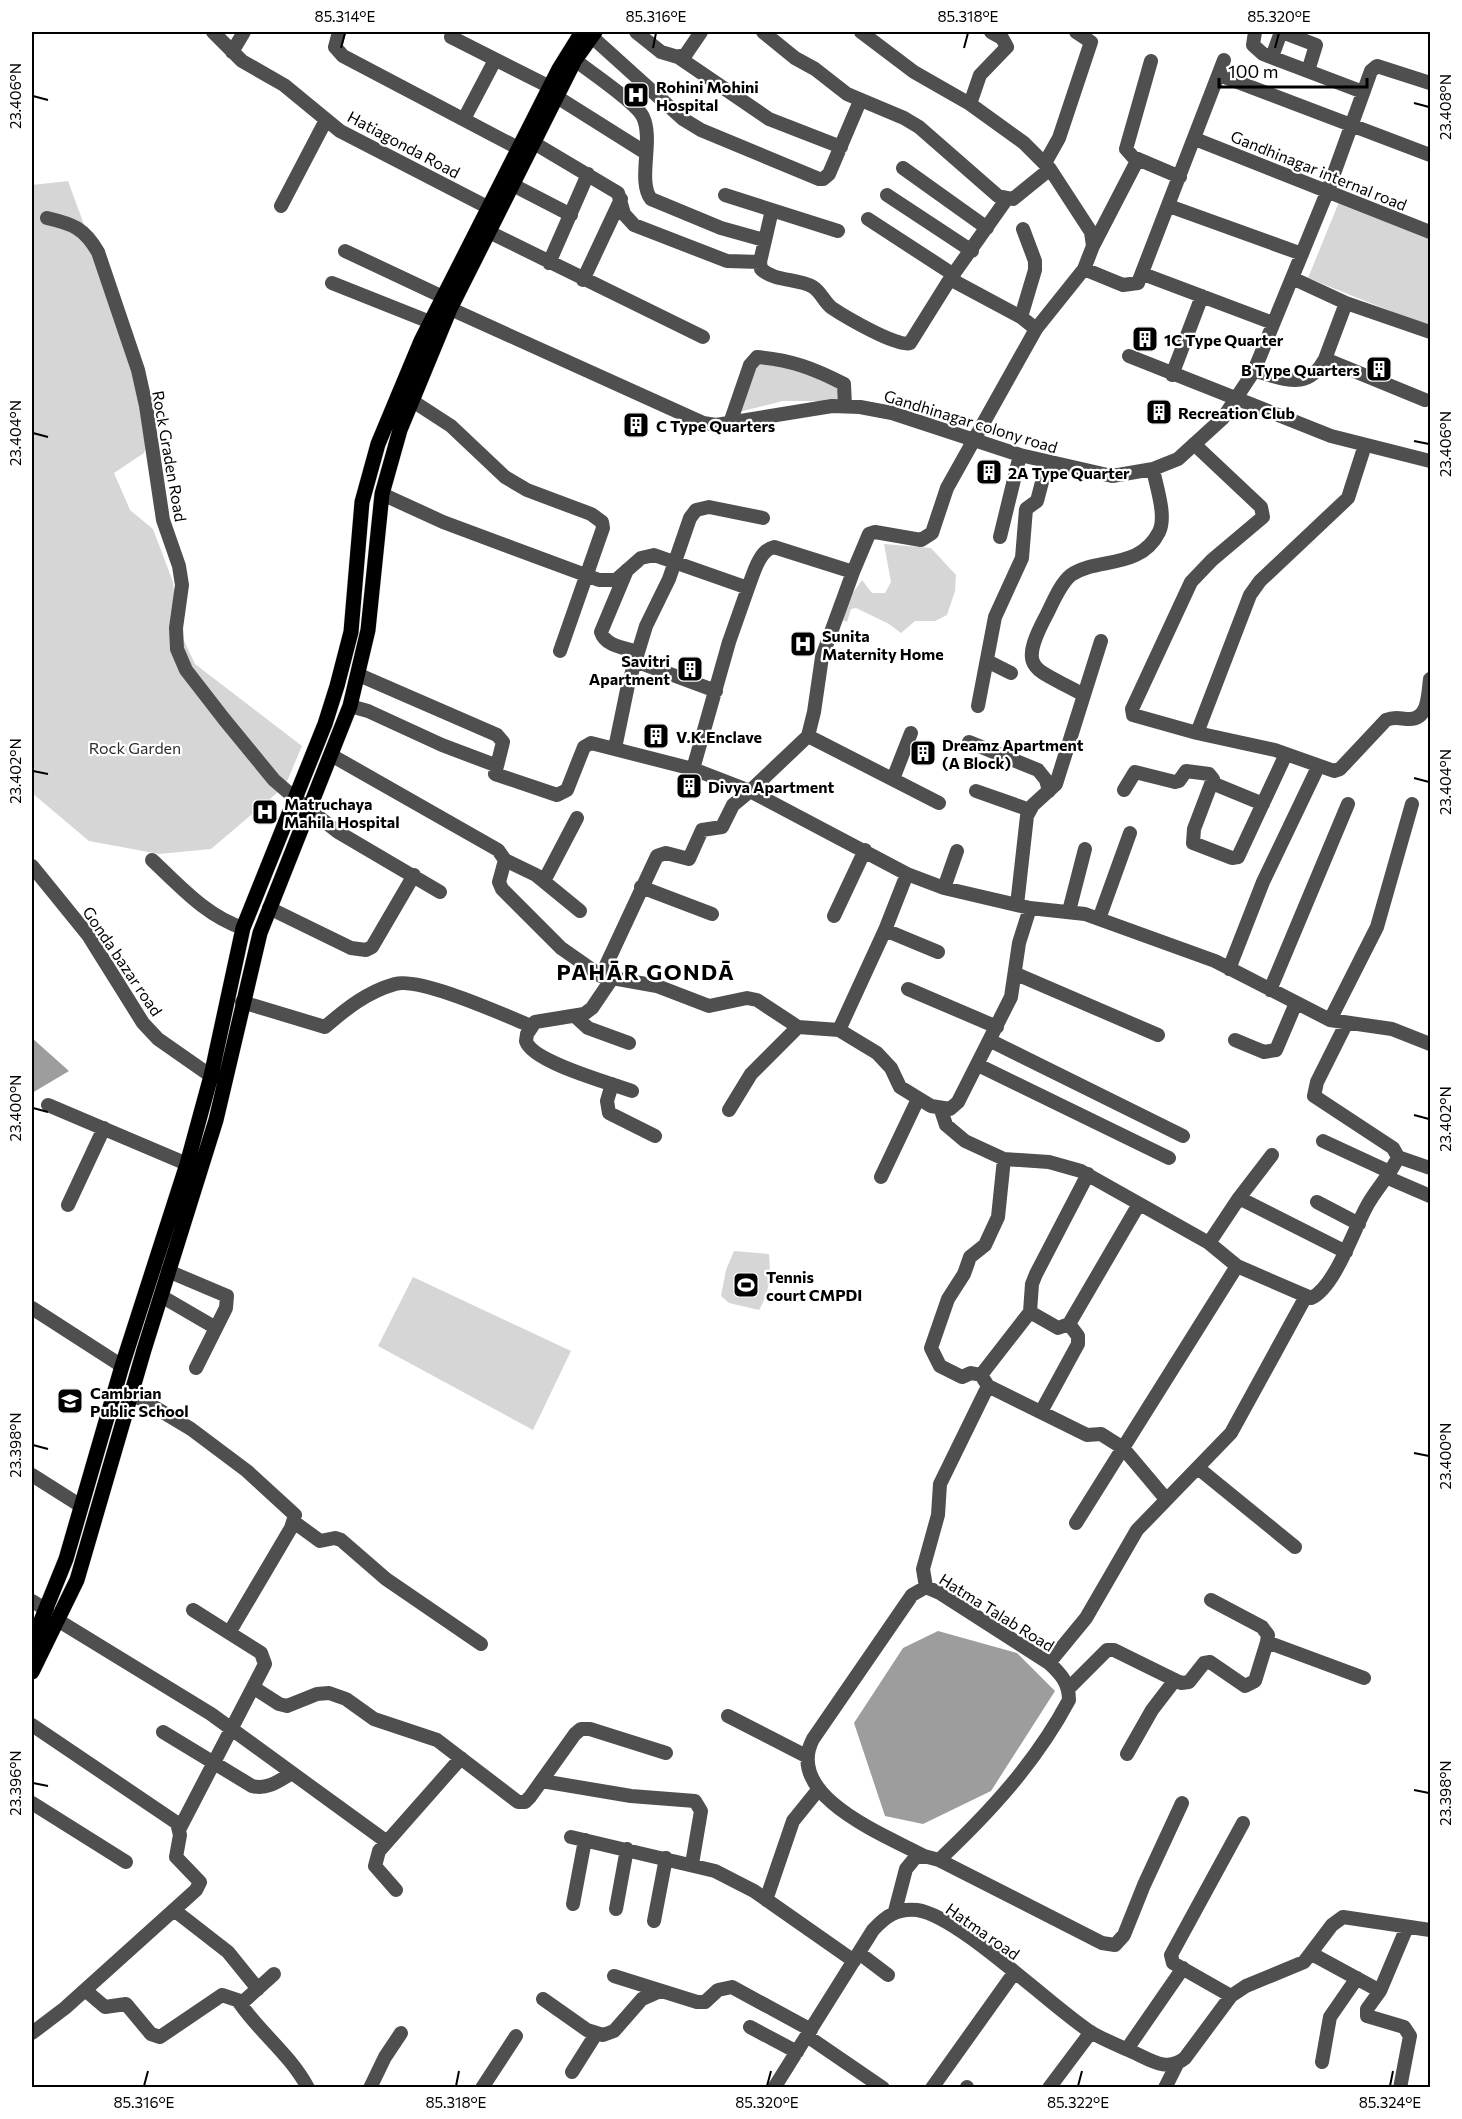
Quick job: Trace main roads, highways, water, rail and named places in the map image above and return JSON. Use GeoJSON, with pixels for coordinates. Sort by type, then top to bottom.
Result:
{"type":"FeatureCollection","features":[{"type":"Feature","properties":{"kind":"main road"},"geometry":{"type":"LineString","coordinates":[[32,1639],[47,1610],[66,1559],[122,1366],[187,1164],[211,1076],[243,928],[302,804],[331,755],[350,706],[359,675],[372,605],[382,494],[444,303],[494,210],[518,148],[575,60],[589,33]]}},
{"type":"Feature","properties":{"kind":"main road"},"geometry":{"type":"LineString","coordinates":[[32,1672],[77,1580],[131,1393],[216,1120],[242,1002],[351,632],[360,524],[369,473],[397,395],[430,322],[489,232],[494,210],[513,184],[534,142],[554,92],[589,33]]}},
{"type":"Feature","properties":{"kind":"place","name":"Rohini Mohini Hospital"},"geometry":{"type":"Point","coordinates":[636,95]}},
{"type":"Feature","properties":{"kind":"place","name":"1C Type Quarter"},"geometry":{"type":"Point","coordinates":[1145,339]}},
{"type":"Feature","properties":{"kind":"place","name":"B Type Quarters"},"geometry":{"type":"Point","coordinates":[1379,369]}},
{"type":"Feature","properties":{"kind":"place","name":"Recreation Club"},"geometry":{"type":"Point","coordinates":[1159,412]}},
{"type":"Feature","properties":{"kind":"place","name":"C Type Quarters"},"geometry":{"type":"Point","coordinates":[636,425]}},
{"type":"Feature","properties":{"kind":"place","name":"2A Type Quarter"},"geometry":{"type":"Point","coordinates":[989,472]}},
{"type":"Feature","properties":{"kind":"place","name":"Sunita Maternity Home"},"geometry":{"type":"Point","coordinates":[803,644]}},
{"type":"Feature","properties":{"kind":"place","name":"Savitri Apartment"},"geometry":{"type":"Point","coordinates":[690,669]}},
{"type":"Feature","properties":{"kind":"place","name":"V.K.Enclave"},"geometry":{"type":"Point","coordinates":[656,736]}},
{"type":"Feature","properties":{"kind":"place","name":"Dreamz Apartment (A Block)"},"geometry":{"type":"Point","coordinates":[923,753]}},
{"type":"Feature","properties":{"kind":"place","name":"Divya Apartment"},"geometry":{"type":"Point","coordinates":[689,786]}},
{"type":"Feature","properties":{"kind":"place","name":"Matruchaya Mahila Hospital"},"geometry":{"type":"Point","coordinates":[265,812]}},
{"type":"Feature","properties":{"kind":"place","name":"Tennis court CMPDI"},"geometry":{"type":"Point","coordinates":[746,1285]}},
{"type":"Feature","properties":{"kind":"place","name":"Cambrian Public School"},"geometry":{"type":"Point","coordinates":[70,1401]}},
{"type":"Feature","properties":{"kind":"district","name":"PAHĀR GONDĀ"},"geometry":{"type":"Point","coordinates":[646,971]}},
{"type":"Feature","properties":{"kind":"park label","name":"Rock Garden"},"geometry":{"type":"Point","coordinates":[135,747]}}]}
